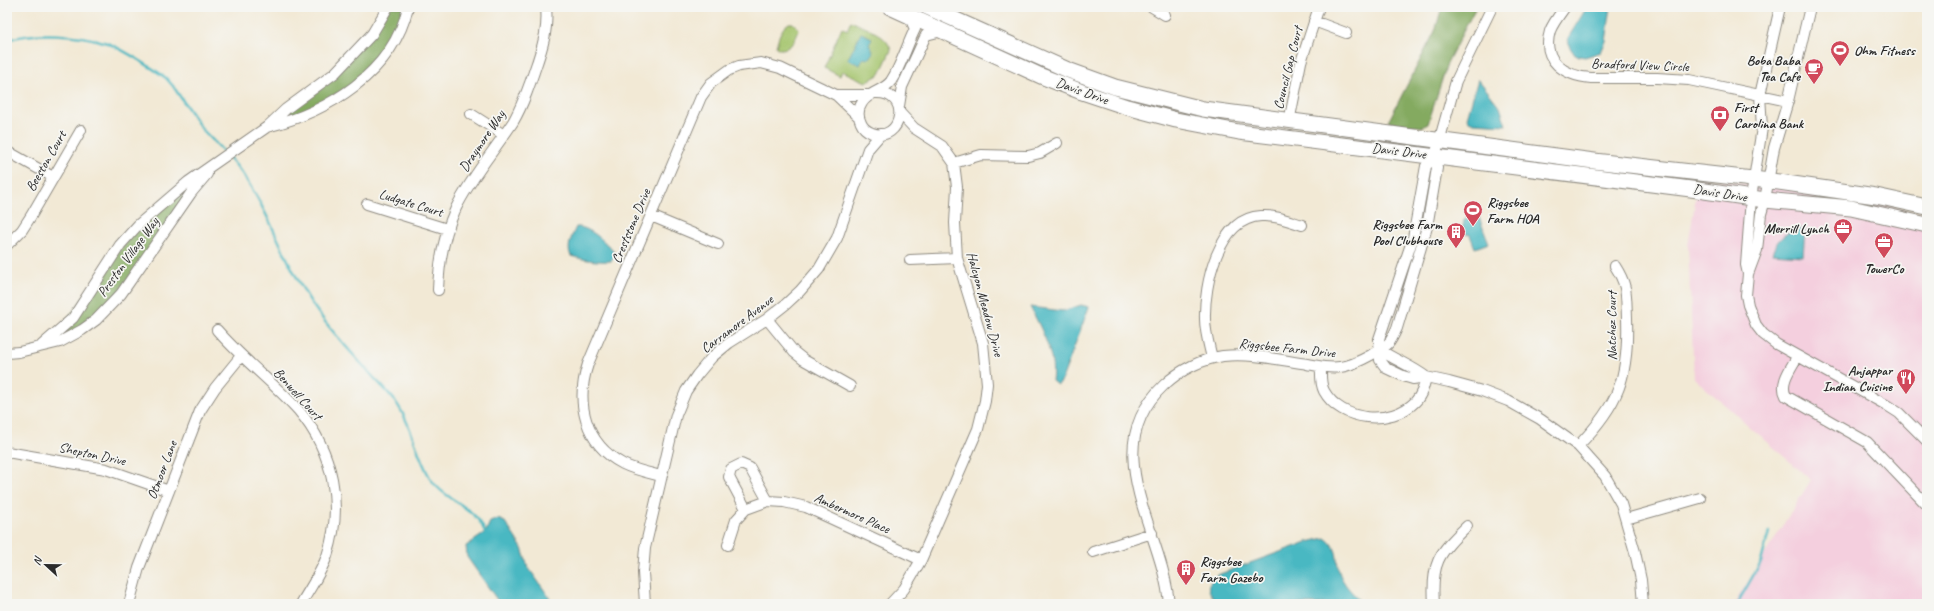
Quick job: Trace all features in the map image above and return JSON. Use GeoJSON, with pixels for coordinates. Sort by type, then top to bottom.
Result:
{"type":"FeatureCollection","features":[{"type":"Feature","properties":{"kind":"main road","name":"Davis Drive"},"geometry":{"type":"LineString","coordinates":[[890,7],[1041,76],[1127,107],[1176,120],[1238,132],[1435,156],[1758,199],[1851,208],[1927,225]]}},
{"type":"Feature","properties":{"kind":"main road","name":"Davis Drive"},"geometry":{"type":"LineString","coordinates":[[927,7],[1039,59],[1115,87],[1203,109],[1289,122],[1876,196],[1927,207]]}},
{"type":"Feature","properties":{"kind":"street","name":"Preston Village Way"},"geometry":{"type":"LineString","coordinates":[[42,346],[73,318],[120,245],[138,225],[188,182],[267,127],[286,109],[346,63],[372,34],[388,7]]}},
{"type":"Feature","properties":{"kind":"street","name":"Preston Village Way"},"geometry":{"type":"LineString","coordinates":[[267,127],[288,122],[338,98],[366,77],[389,50],[402,26],[408,7]]}},
{"type":"Feature","properties":{"kind":"street","name":"Draymore Way"},"geometry":{"type":"LineString","coordinates":[[438,290],[441,256],[447,229],[466,189],[504,135],[520,108],[536,67],[544,40],[546,27],[546,7]]}},
{"type":"Feature","properties":{"kind":"street"},"geometry":{"type":"LineString","coordinates":[[1152,7],[1165,15]]}},
{"type":"Feature","properties":{"kind":"street","name":"Council Gap Court"},"geometry":{"type":"LineString","coordinates":[[1289,122],[1298,74],[1319,7]]}},
{"type":"Feature","properties":{"kind":"street","name":"Riggsbee Farm Drive"},"geometry":{"type":"LineString","coordinates":[[1169,604],[1164,572],[1134,469],[1133,452],[1138,428],[1146,408],[1164,385],[1183,370],[1212,358],[1243,356],[1321,367],[1340,368],[1354,364],[1390,344],[1419,257],[1438,168],[1435,156],[1456,81],[1492,7]]}},
{"type":"Feature","properties":{"kind":"street","name":"Bradford View Circle"},"geometry":{"type":"LineString","coordinates":[[1565,7],[1551,30],[1549,37],[1552,57],[1565,72],[1581,77],[1591,78],[1657,78],[1688,80],[1788,101]]}},
{"type":"Feature","properties":{"kind":"street"},"geometry":{"type":"LineString","coordinates":[[1780,7],[1760,95],[1762,110],[1761,181],[1747,251],[1748,274],[1746,295],[1748,305],[1756,325],[1763,334],[1776,344],[1888,406],[1904,418],[1927,441]]}},
{"type":"Feature","properties":{"kind":"street"},"geometry":{"type":"LineString","coordinates":[[1748,274],[1757,250],[1762,214],[1758,199],[1761,181],[1788,101],[1810,7]]}},
{"type":"Feature","properties":{"kind":"street"},"geometry":{"type":"LineString","coordinates":[[859,117],[860,105],[872,94],[890,82],[915,28],[909,16]]}},
{"type":"Feature","properties":{"kind":"street","name":"Council Gap Court"},"geometry":{"type":"LineString","coordinates":[[1314,21],[1346,33]]}},
{"type":"Feature","properties":{"kind":"street"},"geometry":{"type":"LineString","coordinates":[[892,130],[896,125],[902,87],[926,35],[942,31]]}},
{"type":"Feature","properties":{"kind":"street","name":"Creststone Drive"},"geometry":{"type":"LineString","coordinates":[[661,476],[625,465],[605,451],[590,429],[582,409],[582,387],[588,364],[701,97],[718,76],[739,66],[761,63],[770,64],[836,95],[859,117]]}},
{"type":"Feature","properties":{"kind":"street"},"geometry":{"type":"LineString","coordinates":[[872,94],[881,92],[892,97],[899,109]]}},
{"type":"Feature","properties":{"kind":"street","name":"Creststone Drive"},"geometry":{"type":"LineString","coordinates":[[836,95],[872,94]]}},
{"type":"Feature","properties":{"kind":"street","name":"Halcyon Meadow Drive"},"geometry":{"type":"LineString","coordinates":[[890,604],[904,589],[921,560],[978,429],[985,401],[987,368],[983,343],[957,258],[955,223],[957,187],[954,163],[942,146],[914,128],[899,109]]}},
{"type":"Feature","properties":{"kind":"street"},"geometry":{"type":"LineString","coordinates":[[471,114],[504,135]]}},
{"type":"Feature","properties":{"kind":"street","name":"Carramore Avenue"},"geometry":{"type":"LineString","coordinates":[[859,117],[864,128],[868,149]]}},
{"type":"Feature","properties":{"kind":"street"},"geometry":{"type":"LineString","coordinates":[[864,128],[875,134],[881,134]]}},
{"type":"Feature","properties":{"kind":"street"},"geometry":{"type":"LineString","coordinates":[[892,130],[914,128]]}},
{"type":"Feature","properties":{"kind":"street","name":"Beeston Court"},"geometry":{"type":"LineString","coordinates":[[7,245],[28,221],[52,177],[81,130]]}},
{"type":"Feature","properties":{"kind":"street","name":"Carramore Avenue"},"geometry":{"type":"LineString","coordinates":[[645,604],[643,560],[676,415],[691,383],[704,366],[720,350],[767,319],[800,291],[828,255],[843,221],[868,149],[881,134],[892,130]]}},
{"type":"Feature","properties":{"kind":"street"},"geometry":{"type":"LineString","coordinates":[[954,163],[981,156],[1028,156],[1040,153],[1057,144]]}},
{"type":"Feature","properties":{"kind":"street"},"geometry":{"type":"LineString","coordinates":[[7,151],[52,177]]}},
{"type":"Feature","properties":{"kind":"street","name":"Preston Village Way"},"geometry":{"type":"LineString","coordinates":[[7,353],[19,352],[53,344],[69,338],[82,330],[104,312],[120,294],[191,193],[219,160]]}},
{"type":"Feature","properties":{"kind":"street","name":"Ludgate Court"},"geometry":{"type":"LineString","coordinates":[[367,204],[447,229]]}},
{"type":"Feature","properties":{"kind":"street"},"geometry":{"type":"LineString","coordinates":[[651,216],[718,244]]}},
{"type":"Feature","properties":{"kind":"street"},"geometry":{"type":"LineString","coordinates":[[1212,358],[1205,320],[1207,290],[1215,263],[1228,234],[1243,222],[1260,216],[1276,217],[1302,226]]}},
{"type":"Feature","properties":{"kind":"street"},"geometry":{"type":"LineString","coordinates":[[910,260],[957,258]]}},
{"type":"Feature","properties":{"kind":"street","name":"Natchez Court"},"geometry":{"type":"LineString","coordinates":[[1578,446],[1607,412],[1618,390],[1626,366],[1628,347],[1626,290],[1624,280],[1615,266]]}},
{"type":"Feature","properties":{"kind":"street"},"geometry":{"type":"LineString","coordinates":[[767,319],[794,352],[804,360],[850,386]]}},
{"type":"Feature","properties":{"kind":"street","name":"Benwell Court"},"geometry":{"type":"LineString","coordinates":[[217,330],[241,356],[302,416],[320,442],[331,470],[335,500],[330,543],[321,569],[301,604]]}},
{"type":"Feature","properties":{"kind":"street"},"geometry":{"type":"LineString","coordinates":[[1380,350],[1397,361],[1418,370],[1426,377],[1482,391],[1508,402],[1540,418],[1578,446],[1605,476],[1616,492],[1626,519],[1640,580],[1643,604]]}},
{"type":"Feature","properties":{"kind":"street","name":"Otmoor Lane"},"geometry":{"type":"LineString","coordinates":[[129,604],[134,584],[200,411],[215,388],[241,356]]}},
{"type":"Feature","properties":{"kind":"street"},"geometry":{"type":"LineString","coordinates":[[1797,356],[1783,383],[1783,392],[1786,396],[1867,442],[1927,505]]}},
{"type":"Feature","properties":{"kind":"street"},"geometry":{"type":"LineString","coordinates":[[1321,367],[1321,384],[1330,398],[1338,406],[1349,413],[1370,417],[1389,416],[1409,406],[1420,394],[1426,377]]}},
{"type":"Feature","properties":{"kind":"street","name":"Shepton Drive"},"geometry":{"type":"LineString","coordinates":[[7,452],[106,469],[169,491]]}},
{"type":"Feature","properties":{"kind":"street"},"geometry":{"type":"LineString","coordinates":[[728,545],[736,520],[746,509],[729,476],[731,469],[741,464],[750,468],[768,501]]}},
{"type":"Feature","properties":{"kind":"street"},"geometry":{"type":"LineString","coordinates":[[1626,519],[1700,498]]}},
{"type":"Feature","properties":{"kind":"street","name":"Ambermore Place"},"geometry":{"type":"LineString","coordinates":[[746,509],[768,501],[784,502],[806,507],[921,560]]}},
{"type":"Feature","properties":{"kind":"street"},"geometry":{"type":"LineString","coordinates":[[1434,604],[1432,581],[1439,559],[1444,549],[1466,526]]}},
{"type":"Feature","properties":{"kind":"street"},"geometry":{"type":"LineString","coordinates":[[1093,552],[1152,533]]}},
{"type":"Feature","properties":{"kind":"shaded area"},"geometry":{"type":"Polygon","coordinates":[[[1699,178],[1858,198],[1927,216],[1927,604],[1734,604],[1811,480],[1694,378],[1688,246],[1699,178]]]}},
{"type":"Feature","properties":{"kind":"green space"},"geometry":{"type":"Polygon","coordinates":[[[391,7],[404,7],[395,33],[375,62],[351,86],[288,119],[285,117],[285,113],[331,80],[391,7]]]}},
{"type":"Feature","properties":{"kind":"green space"},"geometry":{"type":"Polygon","coordinates":[[[1442,7],[1476,7],[1448,61],[1428,124],[1422,127],[1388,122],[1435,31],[1442,7]]]}},
{"type":"Feature","properties":{"kind":"green space"},"geometry":{"type":"Polygon","coordinates":[[[851,21],[880,35],[885,39],[891,50],[880,74],[866,82],[842,71],[840,76],[824,68],[842,27],[847,30],[851,21]]]}},
{"type":"Feature","properties":{"kind":"green space"},"geometry":{"type":"Polygon","coordinates":[[[789,23],[793,23],[799,29],[796,37],[790,46],[779,49],[776,47],[779,37],[782,30],[789,23]]]}},
{"type":"Feature","properties":{"kind":"green space"},"geometry":{"type":"Polygon","coordinates":[[[207,171],[115,297],[77,331],[49,343],[132,234],[207,171]]]}},
{"type":"Feature","properties":{"kind":"water"},"geometry":{"type":"Polygon","coordinates":[[[1587,7],[1611,7],[1606,41],[1601,52],[1585,57],[1575,55],[1569,46],[1568,38],[1587,7]]]}},
{"type":"Feature","properties":{"kind":"water"},"geometry":{"type":"Polygon","coordinates":[[[861,33],[872,38],[869,45],[873,51],[871,57],[867,59],[863,58],[860,65],[847,59],[861,33]]]}},
{"type":"Feature","properties":{"kind":"water"},"geometry":{"type":"Polygon","coordinates":[[[1478,79],[1500,107],[1506,125],[1474,123],[1469,121],[1467,118],[1478,79]]]}},
{"type":"Feature","properties":{"kind":"water","name":"Riggsbee Farm HOA"},"geometry":{"type":"Polygon","coordinates":[[[1478,215],[1489,243],[1475,248],[1470,235],[1462,233],[1464,220],[1478,215]]]}},
{"type":"Feature","properties":{"kind":"water"},"geometry":{"type":"Polygon","coordinates":[[[576,227],[587,229],[598,236],[616,255],[611,261],[581,259],[571,256],[569,245],[576,227]]]}},
{"type":"Feature","properties":{"kind":"water"},"geometry":{"type":"Polygon","coordinates":[[[1805,229],[1803,256],[1772,254],[1782,237],[1789,232],[1805,229]]]}},
{"type":"Feature","properties":{"kind":"water"},"geometry":{"type":"Polygon","coordinates":[[[1081,305],[1089,307],[1061,382],[1057,385],[1052,381],[1052,362],[1047,342],[1030,307],[1063,311],[1081,305]]]}},
{"type":"Feature","properties":{"kind":"water"},"geometry":{"type":"Polygon","coordinates":[[[498,519],[505,522],[522,548],[528,567],[554,604],[500,604],[467,557],[466,546],[485,533],[490,522],[498,519]]]}},
{"type":"Feature","properties":{"kind":"water"},"geometry":{"type":"Polygon","coordinates":[[[1325,538],[1331,543],[1336,552],[1339,573],[1342,579],[1361,604],[1219,604],[1210,592],[1209,585],[1214,578],[1220,574],[1307,542],[1325,538]]]}},
{"type":"Feature","properties":{"kind":"waterway"},"geometry":{"type":"LineString","coordinates":[[7,40],[30,35],[69,35],[93,39],[118,48],[166,78],[201,128],[225,153]]}},
{"type":"Feature","properties":{"kind":"waterway"},"geometry":{"type":"LineString","coordinates":[[229,157],[254,192],[291,267],[312,304],[334,333],[390,395],[401,410],[429,476],[442,491],[475,516],[485,533]]}},
{"type":"Feature","properties":{"kind":"waterway"},"geometry":{"type":"LineString","coordinates":[[1737,604],[1761,562],[1769,532]]}},
{"type":"Feature","properties":{"kind":"place","name":"Ohm Fitness"},"geometry":{"type":"Point","coordinates":[1840,67]}},
{"type":"Feature","properties":{"kind":"place","name":"Boba Baba Tea Cafe"},"geometry":{"type":"Point","coordinates":[1814,85]}},
{"type":"Feature","properties":{"kind":"place","name":"First Carolina Bank"},"geometry":{"type":"Point","coordinates":[1720,132]}},
{"type":"Feature","properties":{"kind":"place","name":"Riggsbee Farm HOA"},"geometry":{"type":"Point","coordinates":[1473,227]}},
{"type":"Feature","properties":{"kind":"place","name":"Merrill Lynch"},"geometry":{"type":"Point","coordinates":[1843,245]}},
{"type":"Feature","properties":{"kind":"place","name":"Riggsbee Farm Pool Clubhouse"},"geometry":{"type":"Point","coordinates":[1456,249]}},
{"type":"Feature","properties":{"kind":"place","name":"TowerCo"},"geometry":{"type":"Point","coordinates":[1884,259]}},
{"type":"Feature","properties":{"kind":"place","name":"Anjappar Indian Cuisine"},"geometry":{"type":"Point","coordinates":[1906,395]}},
{"type":"Feature","properties":{"kind":"place","name":"Riggsbee Farm Gazebo"},"geometry":{"type":"Point","coordinates":[1186,586]}}]}
